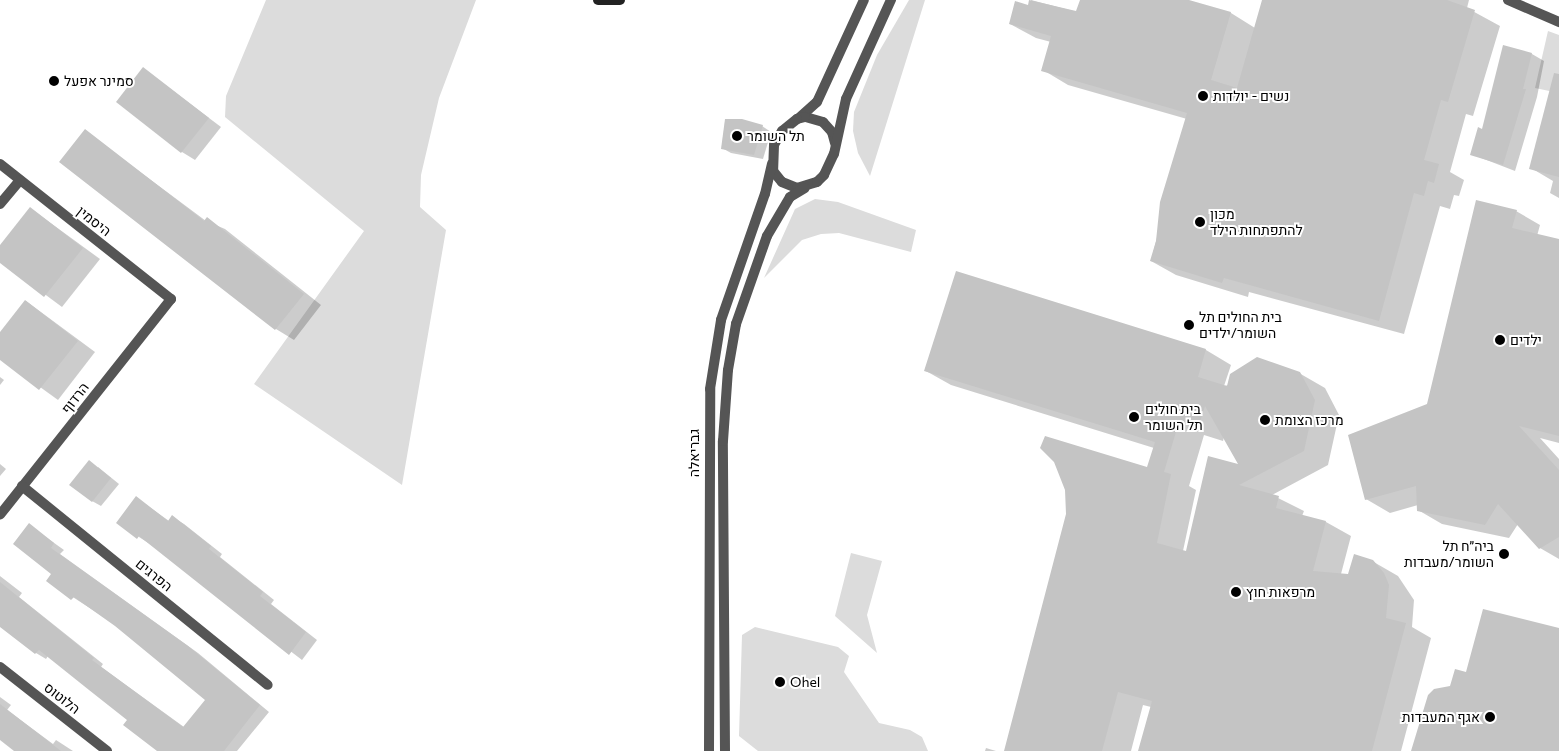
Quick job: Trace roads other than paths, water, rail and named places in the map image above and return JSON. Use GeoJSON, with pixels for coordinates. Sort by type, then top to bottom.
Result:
{"type":"FeatureCollection","features":[{"type":"Feature","properties":{"kind":"main road"},"geometry":{"type":"LineString","coordinates":[[598,0],[620,0]]}},
{"type":"Feature","properties":{"kind":"street"},"geometry":{"type":"LineString","coordinates":[[805,188],[788,186],[782,182],[772,164],[778,137],[817,102],[864,0]]}},
{"type":"Feature","properties":{"kind":"street"},"geometry":{"type":"LineString","coordinates":[[725,751],[723,441],[729,362],[745,294],[767,236],[790,197],[824,175],[836,143],[846,99],[891,0]]}},
{"type":"Feature","properties":{"kind":"street"},"geometry":{"type":"LineString","coordinates":[[1508,0],[1559,22]]}},
{"type":"Feature","properties":{"kind":"street"},"geometry":{"type":"LineString","coordinates":[[797,119],[805,116],[824,122],[832,132],[836,143]]}},
{"type":"Feature","properties":{"kind":"street","name":"היסמין"},"geometry":{"type":"LineString","coordinates":[[0,164],[171,299]]}},
{"type":"Feature","properties":{"kind":"street","name":"גבריאלה"},"geometry":{"type":"LineString","coordinates":[[709,751],[710,389],[721,320],[765,194],[772,164]]}},
{"type":"Feature","properties":{"kind":"street"},"geometry":{"type":"LineString","coordinates":[[0,204],[20,180]]}},
{"type":"Feature","properties":{"kind":"street","name":"הרדוף"},"geometry":{"type":"LineString","coordinates":[[0,515],[171,299]]}},
{"type":"Feature","properties":{"kind":"street","name":"הפרגים"},"geometry":{"type":"LineString","coordinates":[[22,486],[268,685]]}},
{"type":"Feature","properties":{"kind":"street","name":"הלוטוס"},"geometry":{"type":"LineString","coordinates":[[0,666],[107,751]]}},
{"type":"Feature","properties":{"kind":"place","name":"סמינר אפעל"},"geometry":{"type":"Point","coordinates":[54,81]}},
{"type":"Feature","properties":{"kind":"place","name":"נשים - יולדות"},"geometry":{"type":"Point","coordinates":[1203,96]}},
{"type":"Feature","properties":{"kind":"place","name":"תל השומר"},"geometry":{"type":"Point","coordinates":[737,136]}},
{"type":"Feature","properties":{"kind":"place","name":"מכון להתפתחות הילד"},"geometry":{"type":"Point","coordinates":[1200,222]}},
{"type":"Feature","properties":{"kind":"place","name":"בית החולים תל השומר/ילדים"},"geometry":{"type":"Point","coordinates":[1189,325]}},
{"type":"Feature","properties":{"kind":"place","name":"ילדים"},"geometry":{"type":"Point","coordinates":[1500,340]}},
{"type":"Feature","properties":{"kind":"place","name":"בית חולים תל השומר"},"geometry":{"type":"Point","coordinates":[1134,417]}},
{"type":"Feature","properties":{"kind":"place","name":"מרכז הצומת"},"geometry":{"type":"Point","coordinates":[1265,420]}},
{"type":"Feature","properties":{"kind":"place","name":"ביה״ח תל השומר/מעבדות"},"geometry":{"type":"Point","coordinates":[1504,554]}},
{"type":"Feature","properties":{"kind":"place","name":"מרפאות חוץ"},"geometry":{"type":"Point","coordinates":[1236,592]}},
{"type":"Feature","properties":{"kind":"place","name":"Ohel"},"geometry":{"type":"Point","coordinates":[780,682]}},
{"type":"Feature","properties":{"kind":"place","name":"אגף המעבדות"},"geometry":{"type":"Point","coordinates":[1490,717]}}]}
